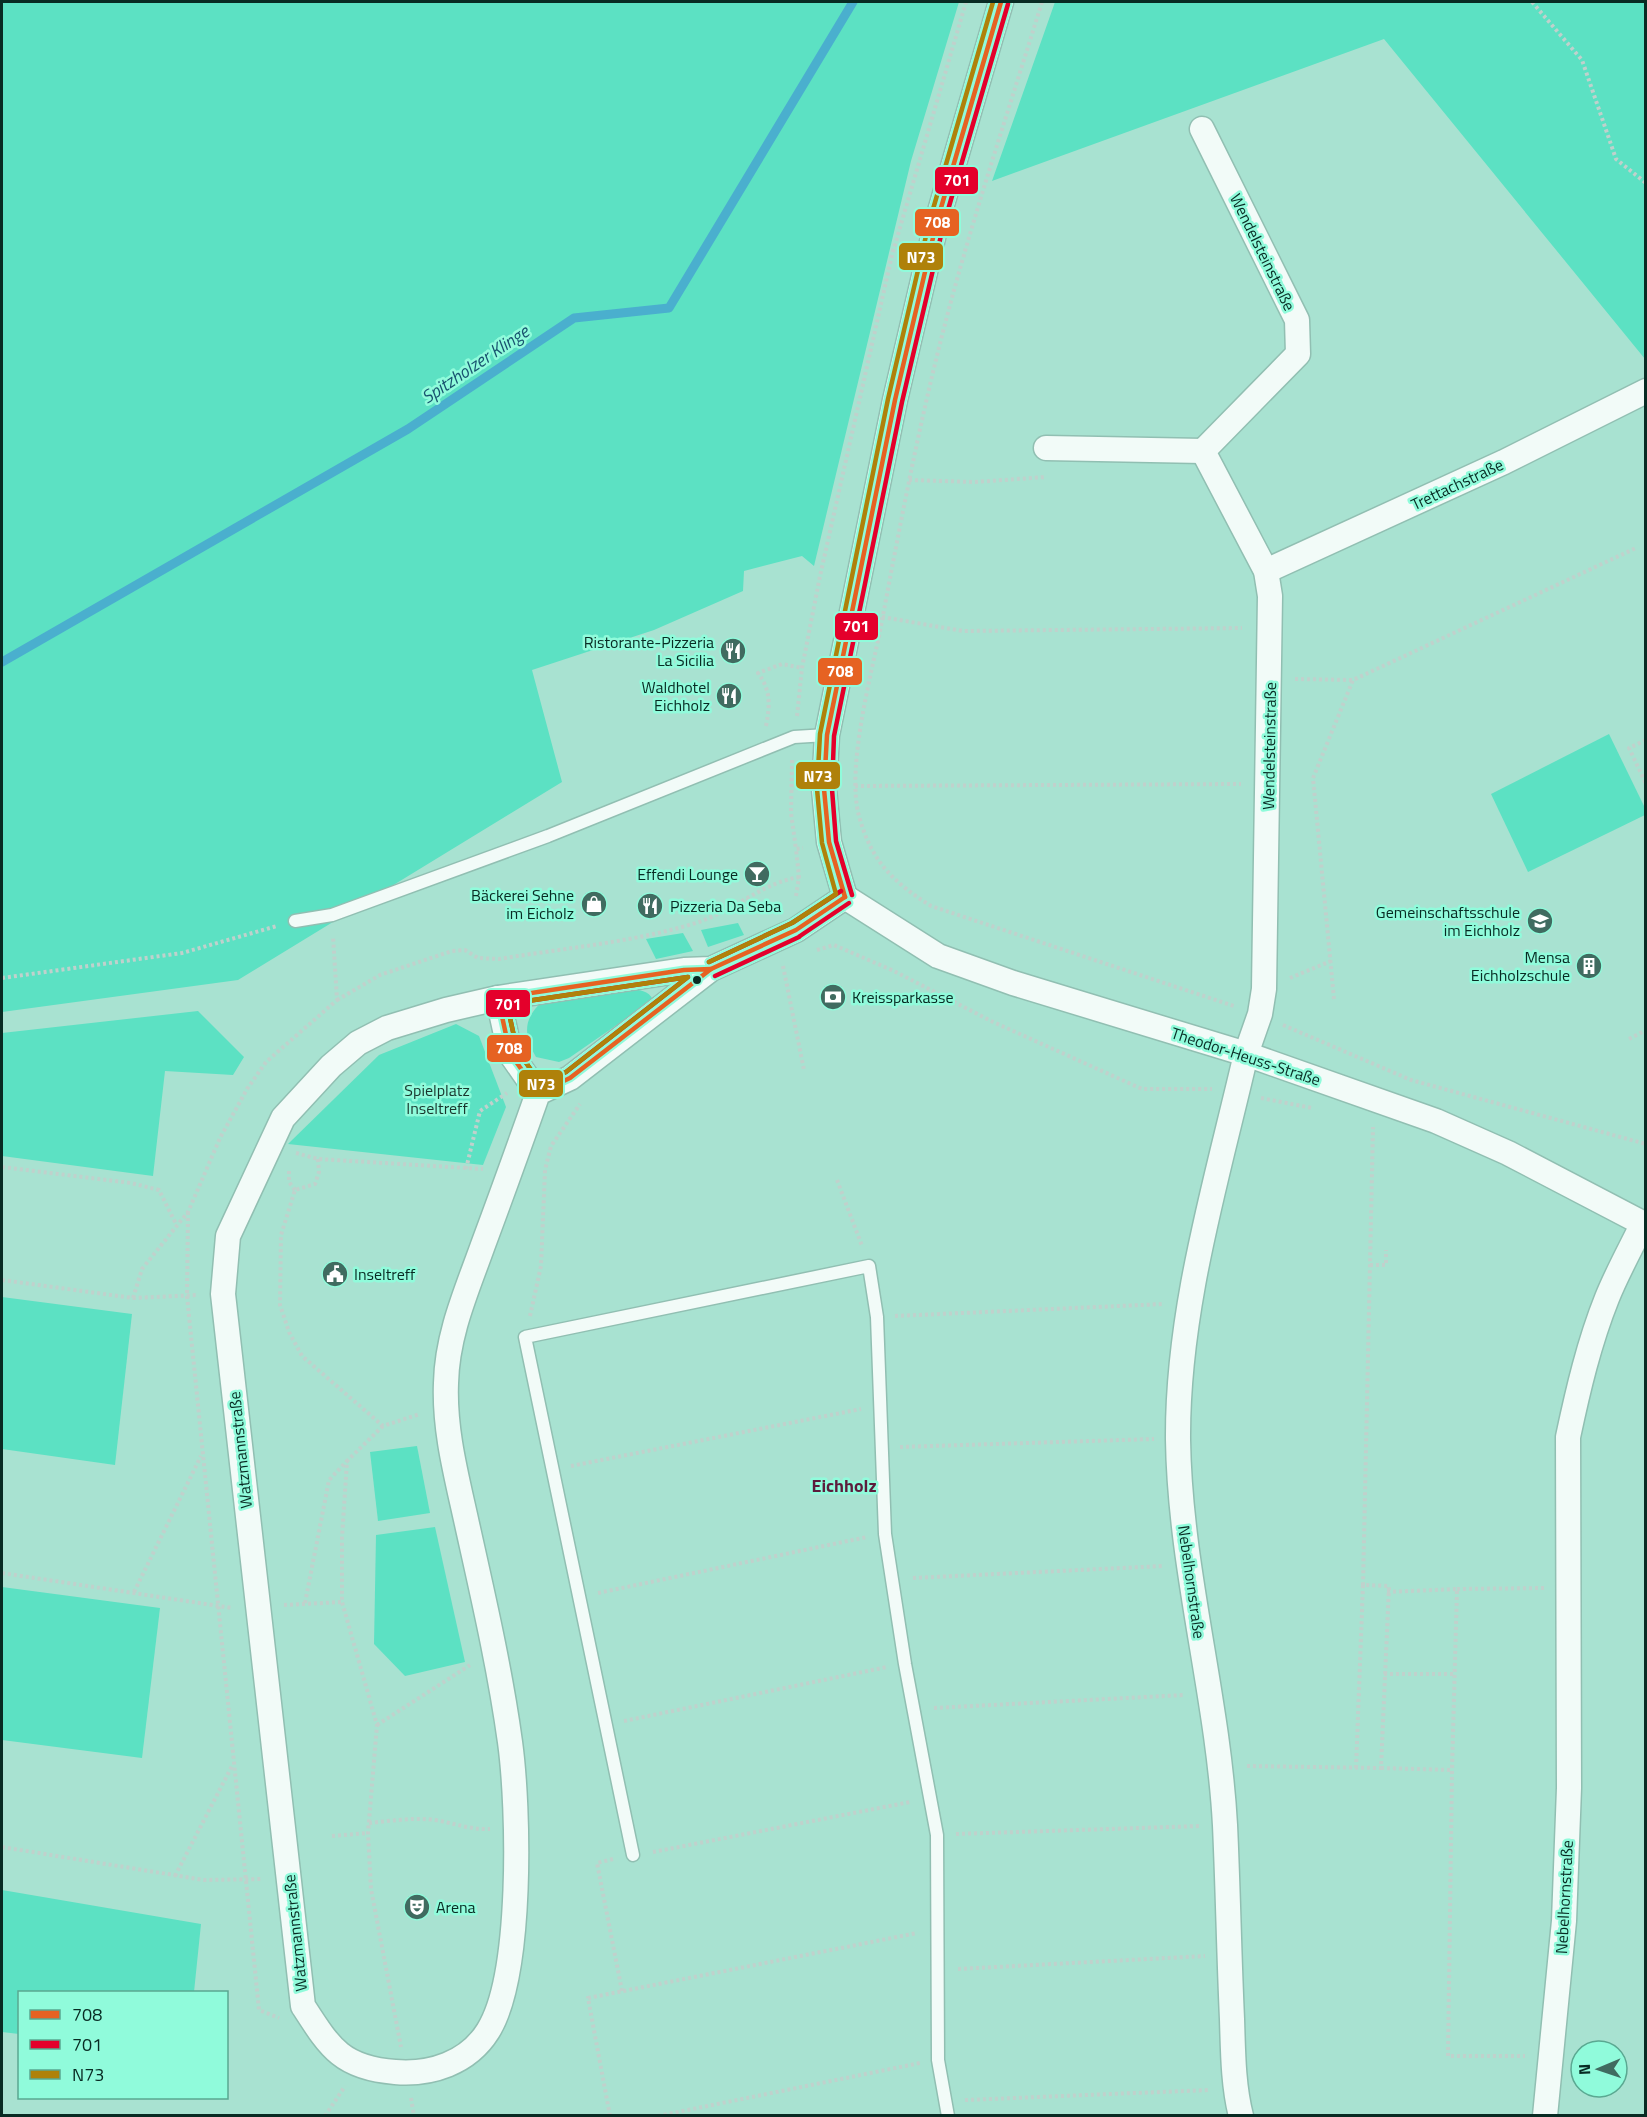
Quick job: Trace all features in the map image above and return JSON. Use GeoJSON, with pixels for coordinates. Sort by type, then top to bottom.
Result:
{"type":"FeatureCollection","features":[{"type":"Feature","properties":{"kind":"street"},"geometry":{"type":"LineString","coordinates":[[845,897],[829,842],[825,789],[827,735],[895,400],[936,225],[1001,2]]}},
{"type":"Feature","properties":{"kind":"street","name":"Wendelsteinstraße"},"geometry":{"type":"LineString","coordinates":[[1202,129],[1297,320],[1298,354],[1203,451],[1266,572],[1270,627],[1271,679],[1264,989],[1260,1014],[1246,1054]]}},
{"type":"Feature","properties":{"kind":"street","name":"Trettachstraße"},"geometry":{"type":"LineString","coordinates":[[1266,572],[1504,462],[1646,391]]}},
{"type":"Feature","properties":{"kind":"street"},"geometry":{"type":"LineString","coordinates":[[1050,448],[1203,451]]}},
{"type":"Feature","properties":{"kind":"street","name":"Watzmannstraße"},"geometry":{"type":"LineString","coordinates":[[711,969],[684,970],[498,998],[446,1010],[387,1028],[358,1043],[331,1066],[283,1118],[228,1236],[223,1294],[303,2006],[338,2054],[358,2066],[407,2073],[441,2068],[474,2048],[487,2033],[496,2016],[506,1985],[515,1876],[510,1742],[486,1613],[451,1453],[446,1384],[451,1334],[538,1093],[570,1078],[711,969],[796,930],[845,897]]}},
{"type":"Feature","properties":{"kind":"street","name":"Theodor-Heuss-Straße"},"geometry":{"type":"LineString","coordinates":[[845,897],[938,956],[1013,983],[1246,1054],[1436,1121],[1508,1154],[1644,1224]]}},
{"type":"Feature","properties":{"kind":"street"},"geometry":{"type":"LineString","coordinates":[[498,998],[510,1053],[538,1093]]}},
{"type":"Feature","properties":{"kind":"street","name":"Nebelhornstraße"},"geometry":{"type":"LineString","coordinates":[[1241,2115],[1236,2088],[1225,1825],[1220,1766],[1181,1505],[1178,1438],[1190,1303],[1246,1054]]}},
{"type":"Feature","properties":{"kind":"street","name":"Nebelhornstraße"},"geometry":{"type":"LineString","coordinates":[[1545,2115],[1553,2056],[1564,1921],[1569,1788],[1568,1437],[1579,1384],[1601,1315],[1644,1224]]}},
{"type":"Feature","properties":{"kind":"lane"},"geometry":{"type":"LineString","coordinates":[[295,921],[332,915],[548,836],[794,737],[827,735]]}},
{"type":"Feature","properties":{"kind":"lane"},"geometry":{"type":"LineString","coordinates":[[633,1856],[577,1597],[525,1337],[869,1266],[877,1317],[885,1533],[905,1664],[932,1798],[937,1835],[938,2060],[948,2115]]}},
{"type":"Feature","properties":{"kind":"path"},"geometry":{"type":"LineString","coordinates":[[794,737],[802,668],[892,255],[966,2]]}},
{"type":"Feature","properties":{"kind":"path"},"geometry":{"type":"LineString","coordinates":[[866,836],[858,814],[855,786],[862,722],[909,480],[945,323],[1042,2]]}},
{"type":"Feature","properties":{"kind":"path"},"geometry":{"type":"LineString","coordinates":[[1532,2],[1582,60],[1616,159],[1646,183]]}},
{"type":"Feature","properties":{"kind":"path"},"geometry":{"type":"LineString","coordinates":[[909,480],[975,482],[1052,476],[1050,448]]}},
{"type":"Feature","properties":{"kind":"path"},"geometry":{"type":"LineString","coordinates":[[1271,679],[1353,680],[1636,548]]}},
{"type":"Feature","properties":{"kind":"path"},"geometry":{"type":"LineString","coordinates":[[882,617],[963,631],[1270,627]]}},
{"type":"Feature","properties":{"kind":"path"},"geometry":{"type":"LineString","coordinates":[[761,751],[769,700],[766,684],[758,673],[782,664],[802,668]]}},
{"type":"Feature","properties":{"kind":"path"},"geometry":{"type":"LineString","coordinates":[[1334,999],[1313,778],[1353,680]]}},
{"type":"Feature","properties":{"kind":"path"},"geometry":{"type":"LineString","coordinates":[[1646,740],[1629,748],[1646,784]]}},
{"type":"Feature","properties":{"kind":"path"},"geometry":{"type":"LineString","coordinates":[[855,786],[1268,784]]}},
{"type":"Feature","properties":{"kind":"path"},"geometry":{"type":"LineString","coordinates":[[792,902],[798,892],[796,849]]}},
{"type":"Feature","properties":{"kind":"path"},"geometry":{"type":"LineString","coordinates":[[134,1298],[142,1269],[176,1224],[188,1212],[220,1137],[247,1089],[266,1062],[337,1000],[380,975],[452,951],[465,950],[478,958],[500,959],[640,935],[700,921],[784,879],[799,877]]}},
{"type":"Feature","properties":{"kind":"path"},"geometry":{"type":"LineString","coordinates":[[747,898],[760,913],[777,912]]}},
{"type":"Feature","properties":{"kind":"path"},"geometry":{"type":"LineString","coordinates":[[332,915],[337,1000]]}},
{"type":"Feature","properties":{"kind":"path"},"geometry":{"type":"LineString","coordinates":[[2,978],[182,953],[295,921]]}},
{"type":"Feature","properties":{"kind":"path"},"geometry":{"type":"LineString","coordinates":[[813,951],[834,945],[894,971],[991,1021],[1142,1089],[1213,1089]]}},
{"type":"Feature","properties":{"kind":"path"},"geometry":{"type":"LineString","coordinates":[[781,959],[804,1070]]}},
{"type":"Feature","properties":{"kind":"path"},"geometry":{"type":"LineString","coordinates":[[1264,989],[1331,961]]}},
{"type":"Feature","properties":{"kind":"path"},"geometry":{"type":"LineString","coordinates":[[1629,1039],[1646,1030]]}},
{"type":"Feature","properties":{"kind":"path"},"geometry":{"type":"LineString","coordinates":[[504,1082],[511,1099]]}},
{"type":"Feature","properties":{"kind":"path"},"geometry":{"type":"LineString","coordinates":[[466,1169],[480,1111],[508,1092]]}},
{"type":"Feature","properties":{"kind":"path"},"geometry":{"type":"LineString","coordinates":[[1237,1093],[1316,1109]]}},
{"type":"Feature","properties":{"kind":"path"},"geometry":{"type":"LineString","coordinates":[[525,1337],[541,1266],[545,1170],[551,1146],[582,1101]]}},
{"type":"Feature","properties":{"kind":"path"},"geometry":{"type":"LineString","coordinates":[[1356,1768],[1363,1585],[1373,1121],[1383,1126]]}},
{"type":"Feature","properties":{"kind":"path"},"geometry":{"type":"LineString","coordinates":[[296,1190],[289,1182],[288,1173],[294,1153],[318,1159],[510,1171]]}},
{"type":"Feature","properties":{"kind":"path"},"geometry":{"type":"LineString","coordinates":[[296,1190],[315,1184],[319,1172],[318,1159]]}},
{"type":"Feature","properties":{"kind":"path"},"geometry":{"type":"LineString","coordinates":[[2,1167],[131,1183],[159,1190],[176,1224]]}},
{"type":"Feature","properties":{"kind":"path"},"geometry":{"type":"LineString","coordinates":[[837,1180],[869,1266]]}},
{"type":"Feature","properties":{"kind":"path"},"geometry":{"type":"LineString","coordinates":[[296,1190],[280,1245],[280,1305],[289,1332],[302,1356],[383,1426]]}},
{"type":"Feature","properties":{"kind":"path"},"geometry":{"type":"LineString","coordinates":[[188,1212],[187,1296],[201,1455],[259,2010],[276,2018],[287,2017]]}},
{"type":"Feature","properties":{"kind":"path"},"geometry":{"type":"LineString","coordinates":[[1370,1265],[1386,1265],[1386,1250]]}},
{"type":"Feature","properties":{"kind":"path"},"geometry":{"type":"LineString","coordinates":[[2,1280],[134,1298],[223,1294]]}},
{"type":"Feature","properties":{"kind":"path"},"geometry":{"type":"LineString","coordinates":[[877,1317],[1190,1303]]}},
{"type":"Feature","properties":{"kind":"path"},"geometry":{"type":"LineString","coordinates":[[552,1470],[880,1405]]}},
{"type":"Feature","properties":{"kind":"path"},"geometry":{"type":"LineString","coordinates":[[342,1602],[304,1603],[329,1480],[383,1426],[421,1414],[430,1420],[447,1418]]}},
{"type":"Feature","properties":{"kind":"path"},"geometry":{"type":"LineString","coordinates":[[882,1447],[1178,1438]]}},
{"type":"Feature","properties":{"kind":"path"},"geometry":{"type":"LineString","coordinates":[[135,1592],[201,1455]]}},
{"type":"Feature","properties":{"kind":"path"},"geometry":{"type":"LineString","coordinates":[[347,1461],[342,1538],[342,1602],[377,1725],[368,1833],[371,1889],[407,2073]]}},
{"type":"Feature","properties":{"kind":"path"},"geometry":{"type":"LineString","coordinates":[[577,1597],[885,1533]]}},
{"type":"Feature","properties":{"kind":"path"},"geometry":{"type":"LineString","coordinates":[[891,1579],[1189,1564]]}},
{"type":"Feature","properties":{"kind":"path"},"geometry":{"type":"LineString","coordinates":[[2,1573],[135,1592],[218,1608],[258,1608]]}},
{"type":"Feature","properties":{"kind":"path"},"geometry":{"type":"LineString","coordinates":[[1363,1585],[1389,1586],[1381,1768]]}},
{"type":"Feature","properties":{"kind":"path"},"geometry":{"type":"LineString","coordinates":[[1387,1592],[1569,1588]]}},
{"type":"Feature","properties":{"kind":"path"},"geometry":{"type":"LineString","coordinates":[[1457,1589],[1448,2056],[1553,2056]]}},
{"type":"Feature","properties":{"kind":"path"},"geometry":{"type":"LineString","coordinates":[[377,1725],[477,1661]]}},
{"type":"Feature","properties":{"kind":"path"},"geometry":{"type":"LineString","coordinates":[[604,1725],[905,1664]]}},
{"type":"Feature","properties":{"kind":"path"},"geometry":{"type":"LineString","coordinates":[[1384,1674],[1455,1674]]}},
{"type":"Feature","properties":{"kind":"path"},"geometry":{"type":"LineString","coordinates":[[915,1709],[1209,1694]]}},
{"type":"Feature","properties":{"kind":"path"},"geometry":{"type":"LineString","coordinates":[[175,1876],[233,1766]]}},
{"type":"Feature","properties":{"kind":"path"},"geometry":{"type":"LineString","coordinates":[[1220,1766],[1452,1770]]}},
{"type":"Feature","properties":{"kind":"path"},"geometry":{"type":"LineString","coordinates":[[633,1856],[932,1798]]}},
{"type":"Feature","properties":{"kind":"path"},"geometry":{"type":"LineString","coordinates":[[369,1823],[416,1819],[436,1820],[463,1828],[499,1829]]}},
{"type":"Feature","properties":{"kind":"path"},"geometry":{"type":"LineString","coordinates":[[937,1835],[1225,1825]]}},
{"type":"Feature","properties":{"kind":"path"},"geometry":{"type":"LineString","coordinates":[[332,1836],[368,1833]]}},
{"type":"Feature","properties":{"kind":"path"},"geometry":{"type":"LineString","coordinates":[[2,1847],[204,1880],[245,1878],[289,1880]]}},
{"type":"Feature","properties":{"kind":"path"},"geometry":{"type":"LineString","coordinates":[[597,1863],[622,1991]]}},
{"type":"Feature","properties":{"kind":"path"},"geometry":{"type":"LineString","coordinates":[[610,2115],[588,1998],[938,1928]]}},
{"type":"Feature","properties":{"kind":"path"},"geometry":{"type":"LineString","coordinates":[[939,1970],[1229,1955]]}},
{"type":"Feature","properties":{"kind":"path"},"geometry":{"type":"LineString","coordinates":[[658,2115],[938,2060]]}},
{"type":"Feature","properties":{"kind":"path"},"geometry":{"type":"LineString","coordinates":[[325,2115],[348,2082]]}},
{"type":"Feature","properties":{"kind":"path"},"geometry":{"type":"LineString","coordinates":[[946,2101],[1236,2088]]}},
{"type":"Feature","properties":{"kind":"green space"},"geometry":{"type":"Polygon","coordinates":[[[2,2],[959,2],[911,161],[814,566],[802,556],[744,571],[743,591],[654,630],[532,670],[562,782],[238,980],[2,1012],[2,2]]]}},
{"type":"Feature","properties":{"kind":"green space"},"geometry":{"type":"Polygon","coordinates":[[[1055,2],[1645,2],[1645,359],[1384,39],[992,181],[1055,2]]]}},
{"type":"Feature","properties":{"kind":"green space"},"geometry":{"type":"Polygon","coordinates":[[[1609,734],[1645,808],[1645,815],[1528,872],[1491,794],[1609,734]]]}},
{"type":"Feature","properties":{"kind":"green space"},"geometry":{"type":"Polygon","coordinates":[[[738,923],[744,935],[708,947],[701,930],[738,923]]]}},
{"type":"Feature","properties":{"kind":"green space"},"geometry":{"type":"Polygon","coordinates":[[[683,933],[693,951],[656,959],[646,939],[683,933]]]}},
{"type":"Feature","properties":{"kind":"green space"},"geometry":{"type":"Polygon","coordinates":[[[629,989],[646,992],[653,1000],[569,1058],[559,1062],[536,1057],[529,1041],[527,1027],[532,1013],[544,1000],[629,989]]]}},
{"type":"Feature","properties":{"kind":"green space"},"geometry":{"type":"Polygon","coordinates":[[[198,1011],[244,1057],[233,1075],[165,1071],[153,1176],[2,1156],[2,1033],[198,1011]]]}},
{"type":"Feature","properties":{"kind":"green space","name":"Spielplatz Inseltreff"},"geometry":{"type":"Polygon","coordinates":[[[456,1024],[479,1036],[506,1107],[483,1165],[288,1144],[379,1055],[456,1024]]]}},
{"type":"Feature","properties":{"kind":"green space"},"geometry":{"type":"Polygon","coordinates":[[[2,1297],[132,1314],[115,1465],[2,1449],[2,1297]]]}},
{"type":"Feature","properties":{"kind":"green space"},"geometry":{"type":"Polygon","coordinates":[[[417,1446],[430,1513],[378,1521],[370,1452],[417,1446]]]}},
{"type":"Feature","properties":{"kind":"green space"},"geometry":{"type":"Polygon","coordinates":[[[435,1527],[465,1662],[405,1676],[374,1644],[376,1535],[435,1527]]]}},
{"type":"Feature","properties":{"kind":"green space"},"geometry":{"type":"Polygon","coordinates":[[[2,1587],[160,1608],[142,1758],[2,1740],[2,1587]]]}},
{"type":"Feature","properties":{"kind":"green space"},"geometry":{"type":"Polygon","coordinates":[[[2,1890],[201,1924],[194,1991],[18,1991],[18,2034],[2,2032],[2,1890]]]}},
{"type":"Feature","properties":{"kind":"waterway","name":"Spitzholzer Klinge"},"geometry":{"type":"LineString","coordinates":[[2,662],[408,429],[574,318],[669,308],[853,2]]}},
{"type":"Feature","properties":{"kind":"transit line","name":"N73"},"geometry":{"type":"LineString","coordinates":[[709,962],[792,923],[836,894],[822,843],[817,789],[820,734],[888,399],[929,223],[993,2]]}},
{"type":"Feature","properties":{"kind":"transit line","name":"708"},"geometry":{"type":"LineString","coordinates":[[845,897],[829,842],[824,789],[827,735],[895,400],[936,225],[1001,2]]}},
{"type":"Feature","properties":{"kind":"transit line","name":"701"},"geometry":{"type":"LineString","coordinates":[[852,895],[836,841],[832,789],[834,736],[902,402],[943,227],[1008,4]]}},
{"type":"Feature","properties":{"kind":"transit line","name":"701"},"geometry":{"type":"LineString","coordinates":[[709,962],[792,923],[841,891]]}},
{"type":"Feature","properties":{"kind":"transit line","name":"708"},"geometry":{"type":"LineString","coordinates":[[711,969],[796,930],[845,897]]}},
{"type":"Feature","properties":{"kind":"transit line","name":"701"},"geometry":{"type":"LineString","coordinates":[[800,936],[849,903]]}},
{"type":"Feature","properties":{"kind":"transit line","name":"701"},"geometry":{"type":"LineString","coordinates":[[715,976],[799,937]]}},
{"type":"Feature","properties":{"kind":"transit line","name":"708"},"geometry":{"type":"LineString","coordinates":[[711,969],[570,1078],[538,1093],[510,1053],[498,998],[684,970],[711,969]]}},
{"type":"Feature","properties":{"kind":"transit line","name":"701"},"geometry":{"type":"LineString","coordinates":[[688,977],[566,1072],[541,1084],[517,1050],[507,1004],[688,977]]}},
{"type":"Feature","properties":{"kind":"transit line","name":"N73"},"geometry":{"type":"LineString","coordinates":[[688,977],[566,1072],[541,1084],[517,1050],[507,1004],[688,977]]}},
{"type":"Feature","properties":{"kind":"place","name":"Ristorante-Pizzeria La Sicilia"},"geometry":{"type":"Point","coordinates":[733,651]}},
{"type":"Feature","properties":{"kind":"place","name":"Waldhotel Eichholz"},"geometry":{"type":"Point","coordinates":[729,696]}},
{"type":"Feature","properties":{"kind":"place","name":"Effendi Lounge"},"geometry":{"type":"Point","coordinates":[757,874]}},
{"type":"Feature","properties":{"kind":"place","name":"Bäckerei Sehne im Eicholz"},"geometry":{"type":"Point","coordinates":[594,904]}},
{"type":"Feature","properties":{"kind":"place","name":"Pizzeria Da Seba"},"geometry":{"type":"Point","coordinates":[650,906]}},
{"type":"Feature","properties":{"kind":"place","name":"Gemeinschaftsschule im Eichholz"},"geometry":{"type":"Point","coordinates":[1540,921]}},
{"type":"Feature","properties":{"kind":"place","name":"Mensa Eichholzschule"},"geometry":{"type":"Point","coordinates":[1589,966]}},
{"type":"Feature","properties":{"kind":"place","name":"Kreissparkasse"},"geometry":{"type":"Point","coordinates":[833,997]}},
{"type":"Feature","properties":{"kind":"place","name":"Inseltreff"},"geometry":{"type":"Point","coordinates":[335,1274]}},
{"type":"Feature","properties":{"kind":"place","name":"Arena"},"geometry":{"type":"Point","coordinates":[417,1907]}},
{"type":"Feature","properties":{"kind":"district","name":"Eichholz"},"geometry":{"type":"Point","coordinates":[844,1485]}}]}
